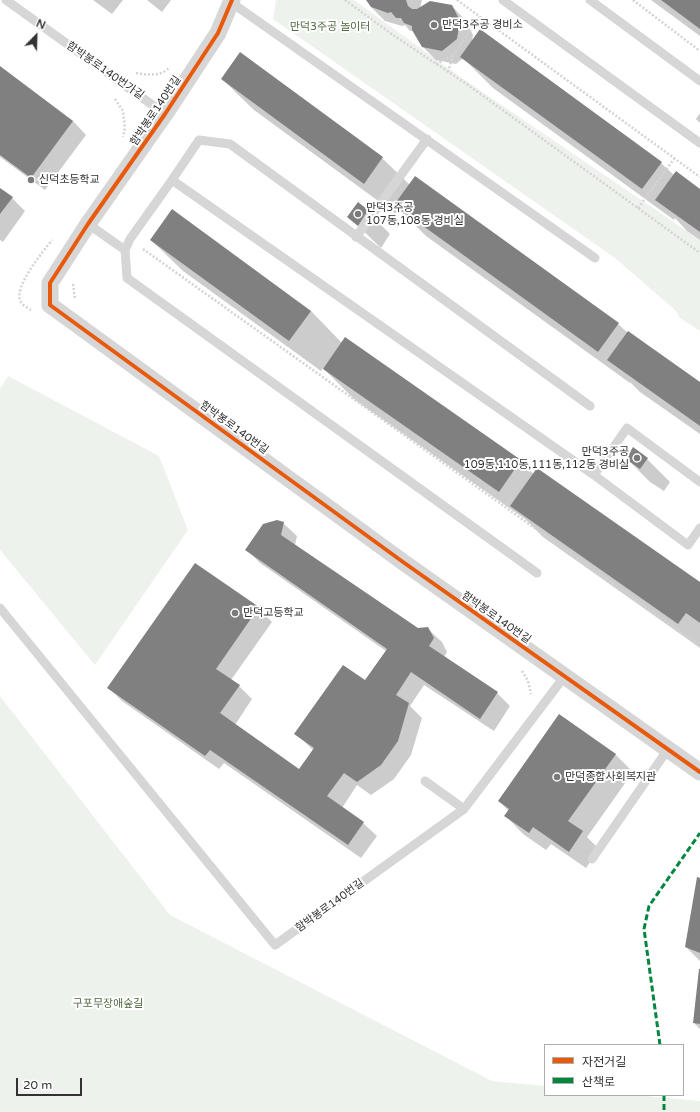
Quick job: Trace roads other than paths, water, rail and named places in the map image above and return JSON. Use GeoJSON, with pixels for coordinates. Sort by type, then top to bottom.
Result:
{"type":"FeatureCollection","features":[{"type":"Feature","properties":{"kind":"street","name":"함박봉로140번길"},"geometry":{"type":"LineString","coordinates":[[232,1],[218,33],[165,114],[88,224],[50,283],[50,305],[403,562],[700,772]]}},
{"type":"Feature","properties":{"kind":"lane","name":"함박봉로140번가길"},"geometry":{"type":"LineString","coordinates":[[6,0],[165,114]]}},
{"type":"Feature","properties":{"kind":"lane"},"geometry":{"type":"LineString","coordinates":[[504,0],[700,143]]}},
{"type":"Feature","properties":{"kind":"lane"},"geometry":{"type":"LineString","coordinates":[[590,0],[700,81]]}},
{"type":"Feature","properties":{"kind":"lane"},"geometry":{"type":"LineString","coordinates":[[232,1],[594,258]]}},
{"type":"Feature","properties":{"kind":"lane"},"geometry":{"type":"LineString","coordinates":[[356,237],[427,139]]}},
{"type":"Feature","properties":{"kind":"lane"},"geometry":{"type":"LineString","coordinates":[[537,573],[127,278],[125,250],[130,239],[199,140],[230,144],[590,406]]}},
{"type":"Feature","properties":{"kind":"lane"},"geometry":{"type":"LineString","coordinates":[[172,180],[594,475],[688,545],[700,528]]}},
{"type":"Feature","properties":{"kind":"lane"},"geometry":{"type":"LineString","coordinates":[[88,224],[125,250]]}},
{"type":"Feature","properties":{"kind":"lane"},"geometry":{"type":"LineString","coordinates":[[594,475],[627,428],[700,482]]}},
{"type":"Feature","properties":{"kind":"lane","name":"함박봉로140번길"},"geometry":{"type":"LineString","coordinates":[[0,608],[275,945],[464,809],[564,677]]}},
{"type":"Feature","properties":{"kind":"lane"},"geometry":{"type":"LineString","coordinates":[[592,859],[668,749]]}},
{"type":"Feature","properties":{"kind":"lane"},"geometry":{"type":"LineString","coordinates":[[425,781],[464,809]]}},
{"type":"Feature","properties":{"kind":"place","name":"만덕3주공 경비소"},"geometry":{"type":"Point","coordinates":[434,25]}},
{"type":"Feature","properties":{"kind":"place","name":"신덕초등학교"},"geometry":{"type":"Point","coordinates":[31,180]}},
{"type":"Feature","properties":{"kind":"place","name":"만덕3주공 107동,108동 경비실"},"geometry":{"type":"Point","coordinates":[358,214]}},
{"type":"Feature","properties":{"kind":"place","name":"만덕3주공 109동,110동,111동,112동 경비실"},"geometry":{"type":"Point","coordinates":[637,458]}},
{"type":"Feature","properties":{"kind":"place","name":"만덕고등학교"},"geometry":{"type":"Point","coordinates":[235,613]}},
{"type":"Feature","properties":{"kind":"place","name":"만덕종합사회복지관"},"geometry":{"type":"Point","coordinates":[557,777]}},
{"type":"Feature","properties":{"kind":"park label","name":"만덕3주공 놀이터"},"geometry":{"type":"Point","coordinates":[330,27]}},
{"type":"Feature","properties":{"kind":"park label","name":"구포무장애숲길"},"geometry":{"type":"Point","coordinates":[108,1004]}}]}
